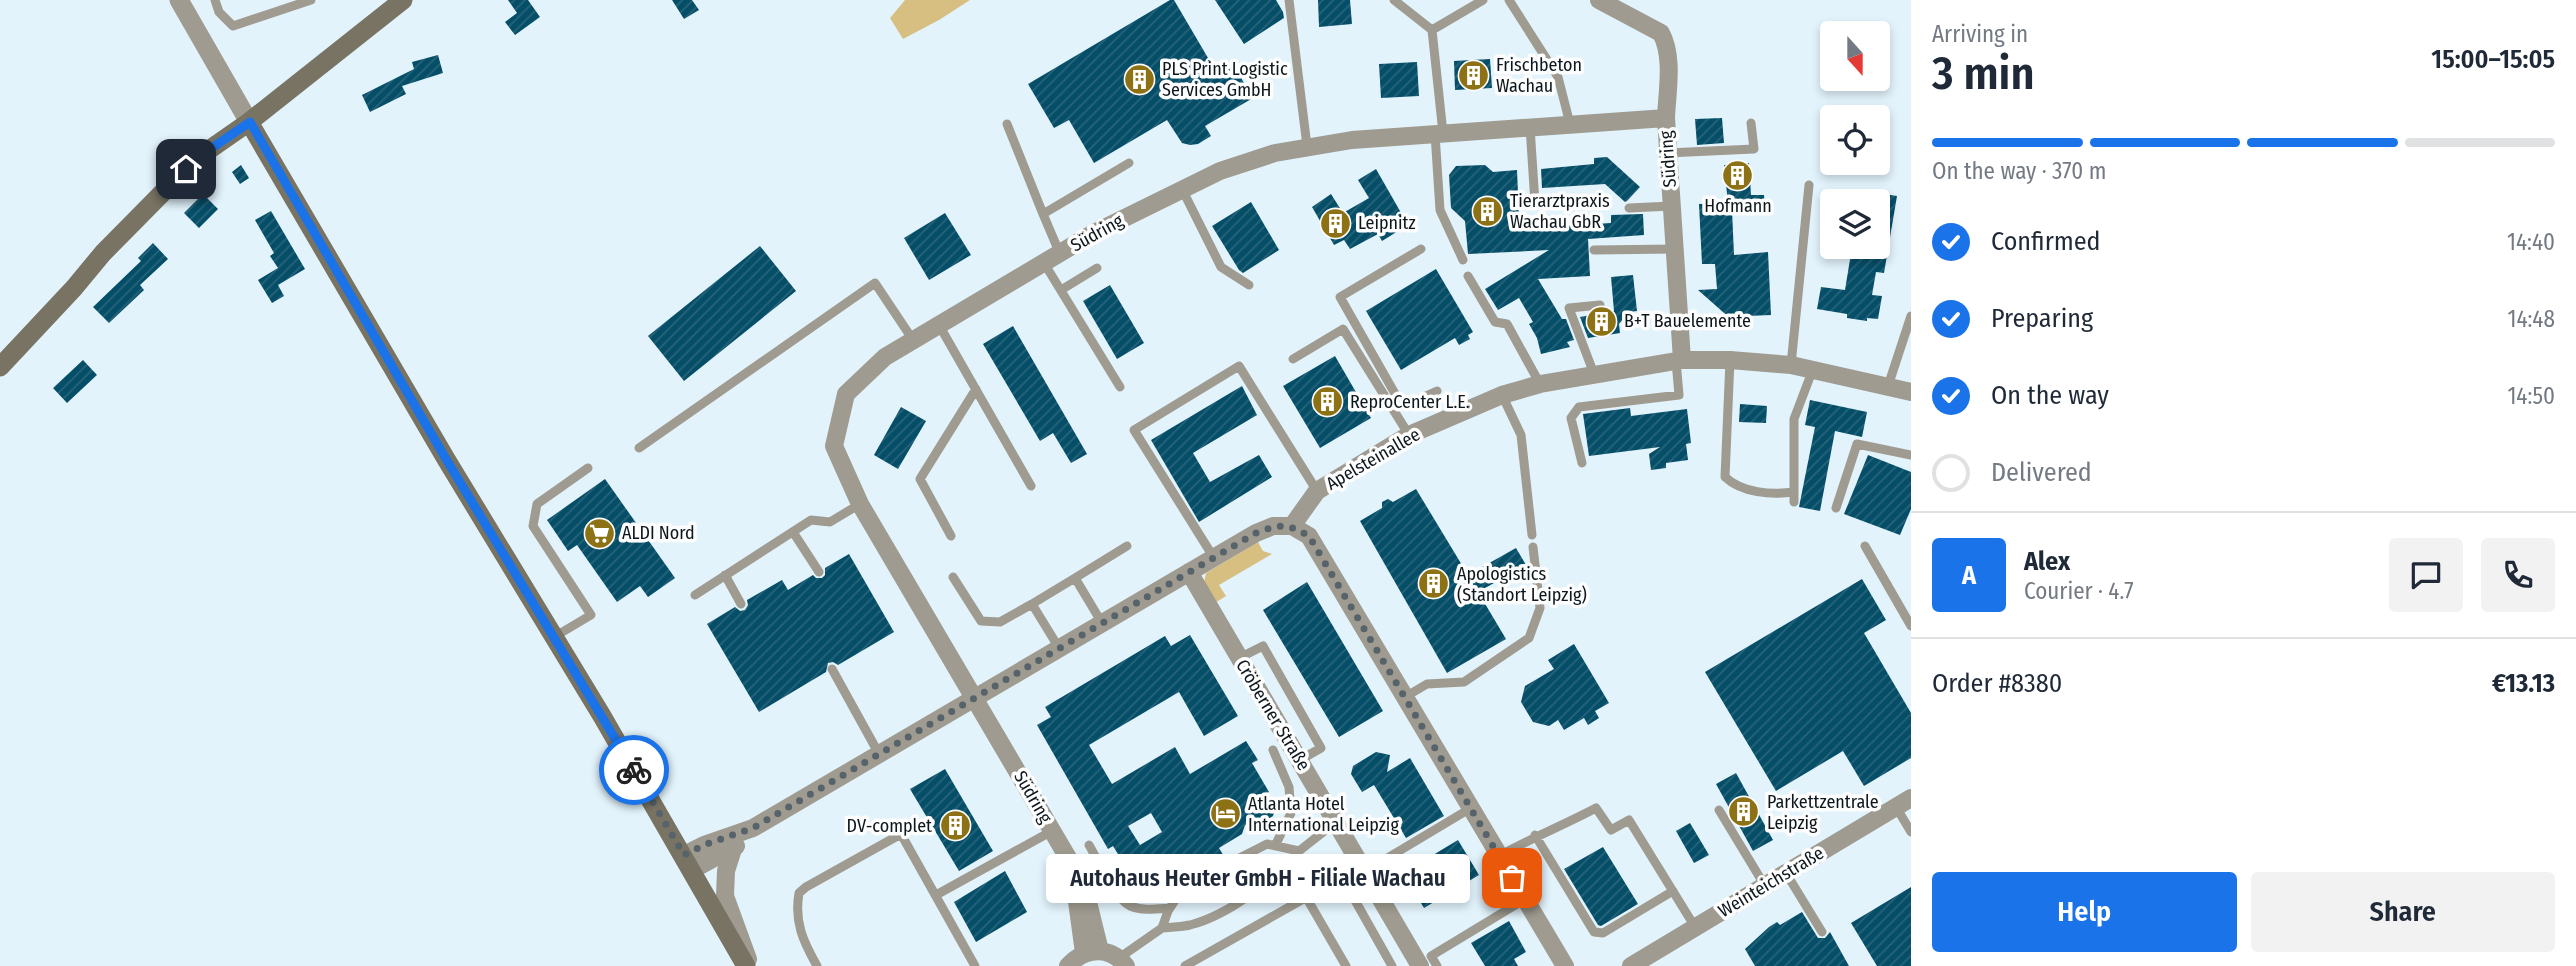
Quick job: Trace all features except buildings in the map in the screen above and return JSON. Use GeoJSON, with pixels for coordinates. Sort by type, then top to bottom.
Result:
{"type":"FeatureCollection","features":[{"type":"Feature","properties":{"kind":"main road"},"geometry":{"type":"LineString","coordinates":[[0,367],[163,190],[203,154],[250,122],[403,0]]}},
{"type":"Feature","properties":{"kind":"main road"},"geometry":{"type":"LineString","coordinates":[[250,122],[446,459],[748,966]]}},
{"type":"Feature","properties":{"kind":"street"},"geometry":{"type":"LineString","coordinates":[[179,0],[250,122]]}},
{"type":"Feature","properties":{"kind":"street"},"geometry":{"type":"LineString","coordinates":[[1599,0],[1661,33],[1667,56],[1666,118]]}},
{"type":"Feature","properties":{"kind":"street","name":"Südring"},"geometry":{"type":"LineString","coordinates":[[1092,952],[1071,863],[860,504],[834,446],[846,394],[886,357],[1044,263],[1182,189],[1247,161],[1307,146],[1352,140],[1666,118],[1679,361]]}},
{"type":"Feature","properties":{"kind":"street","name":"Apelsteinallee"},"geometry":{"type":"LineString","coordinates":[[1292,526],[1317,491],[1409,435],[1502,396],[1540,384],[1679,361],[1730,360],[1791,365],[1911,392]]}},
{"type":"Feature","properties":{"kind":"street"},"geometry":{"type":"LineString","coordinates":[[688,863],[704,845],[753,828],[1256,533],[1273,526],[1292,526],[1309,536],[1565,966]]}},
{"type":"Feature","properties":{"kind":"street","name":"Cröberner Straße"},"geometry":{"type":"LineString","coordinates":[[1189,572],[1420,966]]}},
{"type":"Feature","properties":{"kind":"street","name":"Weinteichstraße"},"geometry":{"type":"LineString","coordinates":[[1630,966],[1903,803]]}},
{"type":"Feature","properties":{"kind":"street"},"geometry":{"type":"LineString","coordinates":[[748,966],[723,884],[733,849],[753,828]]}},
{"type":"Feature","properties":{"kind":"street"},"geometry":{"type":"LineString","coordinates":[[688,863],[733,849]]}},
{"type":"Feature","properties":{"kind":"street"},"geometry":{"type":"LineString","coordinates":[[1069,966],[1092,952],[1123,962]]}},
{"type":"Feature","properties":{"kind":"lane"},"geometry":{"type":"LineString","coordinates":[[215,0],[219,12],[233,26],[311,0]]}},
{"type":"Feature","properties":{"kind":"lane"},"geometry":{"type":"LineString","coordinates":[[1289,0],[1307,146]]}},
{"type":"Feature","properties":{"kind":"lane"},"geometry":{"type":"LineString","coordinates":[[1394,0],[1432,30],[1439,134],[1440,210],[1463,260]]}},
{"type":"Feature","properties":{"kind":"lane"},"geometry":{"type":"LineString","coordinates":[[1432,30],[1483,0]]}},
{"type":"Feature","properties":{"kind":"lane"},"geometry":{"type":"LineString","coordinates":[[1509,0],[1558,77],[1570,124]]}},
{"type":"Feature","properties":{"kind":"lane"},"geometry":{"type":"LineString","coordinates":[[1667,153],[1754,149],[1751,123]]}},
{"type":"Feature","properties":{"kind":"lane"},"geometry":{"type":"LineString","coordinates":[[1007,124],[1060,254]]}},
{"type":"Feature","properties":{"kind":"lane"},"geometry":{"type":"LineString","coordinates":[[1530,127],[1535,203]]}},
{"type":"Feature","properties":{"kind":"lane"},"geometry":{"type":"LineString","coordinates":[[1043,214],[1129,163]]}},
{"type":"Feature","properties":{"kind":"lane"},"geometry":{"type":"LineString","coordinates":[[1791,365],[1810,185]]}},
{"type":"Feature","properties":{"kind":"lane"},"geometry":{"type":"LineString","coordinates":[[1182,189],[1221,267],[1249,285]]}},
{"type":"Feature","properties":{"kind":"lane"},"geometry":{"type":"LineString","coordinates":[[1629,208],[1672,206]]}},
{"type":"Feature","properties":{"kind":"lane"},"geometry":{"type":"LineString","coordinates":[[1594,250],[1675,249]]}},
{"type":"Feature","properties":{"kind":"lane"},"geometry":{"type":"LineString","coordinates":[[1421,250],[1340,298],[1398,399],[1417,400],[1437,391]]}},
{"type":"Feature","properties":{"kind":"lane"},"geometry":{"type":"LineString","coordinates":[[1044,263],[1120,387]]}},
{"type":"Feature","properties":{"kind":"lane"},"geometry":{"type":"LineString","coordinates":[[1061,290],[1097,268]]}},
{"type":"Feature","properties":{"kind":"lane"},"geometry":{"type":"LineString","coordinates":[[1468,276],[1495,322],[1507,324],[1540,384]]}},
{"type":"Feature","properties":{"kind":"lane"},"geometry":{"type":"LineString","coordinates":[[639,447],[875,283],[913,340]]}},
{"type":"Feature","properties":{"kind":"lane"},"geometry":{"type":"LineString","coordinates":[[1594,373],[1569,308],[1600,305]]}},
{"type":"Feature","properties":{"kind":"lane"},"geometry":{"type":"LineString","coordinates":[[1888,386],[1907,342],[1911,316]]}},
{"type":"Feature","properties":{"kind":"lane"},"geometry":{"type":"LineString","coordinates":[[939,325],[1031,486]]}},
{"type":"Feature","properties":{"kind":"lane"},"geometry":{"type":"LineString","coordinates":[[1293,359],[1343,329],[1409,435]]}},
{"type":"Feature","properties":{"kind":"lane"},"geometry":{"type":"LineString","coordinates":[[1730,360],[1725,477],[1734,485],[1794,497],[1794,419],[1813,369]]}},
{"type":"Feature","properties":{"kind":"lane"},"geometry":{"type":"LineString","coordinates":[[1581,463],[1571,418],[1579,407],[1679,395],[1679,361]]}},
{"type":"Feature","properties":{"kind":"lane"},"geometry":{"type":"LineString","coordinates":[[1214,558],[1134,430],[1239,366],[1317,491]]}},
{"type":"Feature","properties":{"kind":"lane"},"geometry":{"type":"LineString","coordinates":[[951,536],[919,479],[976,389]]}},
{"type":"Feature","properties":{"kind":"lane"},"geometry":{"type":"LineString","coordinates":[[1502,396],[1521,435],[1532,535]]}},
{"type":"Feature","properties":{"kind":"lane"},"geometry":{"type":"LineString","coordinates":[[1836,508],[1857,444],[1911,456]]}},
{"type":"Feature","properties":{"kind":"lane"},"geometry":{"type":"LineString","coordinates":[[554,638],[590,615],[533,526],[537,504],[588,468]]}},
{"type":"Feature","properties":{"kind":"lane"},"geometry":{"type":"LineString","coordinates":[[695,595],[810,520],[830,522],[860,504]]}},
{"type":"Feature","properties":{"kind":"lane"},"geometry":{"type":"LineString","coordinates":[[793,531],[819,572]]}},
{"type":"Feature","properties":{"kind":"lane"},"geometry":{"type":"LineString","coordinates":[[953,577],[981,621],[1000,622],[1127,546]]}},
{"type":"Feature","properties":{"kind":"lane"},"geometry":{"type":"LineString","coordinates":[[1865,546],[1911,626]]}},
{"type":"Feature","properties":{"kind":"lane"},"geometry":{"type":"LineString","coordinates":[[1405,697],[1426,684],[1464,682],[1529,638],[1540,608],[1533,547]]}},
{"type":"Feature","properties":{"kind":"lane"},"geometry":{"type":"LineString","coordinates":[[725,575],[741,604]]}},
{"type":"Feature","properties":{"kind":"lane"},"geometry":{"type":"LineString","coordinates":[[1075,578],[1102,623]]}},
{"type":"Feature","properties":{"kind":"lane"},"geometry":{"type":"LineString","coordinates":[[1032,604],[1059,648]]}},
{"type":"Feature","properties":{"kind":"lane"},"geometry":{"type":"LineString","coordinates":[[1239,659],[1263,646],[1321,748],[1300,760]]}},
{"type":"Feature","properties":{"kind":"lane"},"geometry":{"type":"LineString","coordinates":[[832,669],[880,754]]}},
{"type":"Feature","properties":{"kind":"lane"},"geometry":{"type":"LineString","coordinates":[[1273,750],[1289,787],[1291,813],[1275,846]]}},
{"type":"Feature","properties":{"kind":"lane"},"geometry":{"type":"LineString","coordinates":[[1903,803],[1911,832]]}},
{"type":"Feature","properties":{"kind":"lane"},"geometry":{"type":"LineString","coordinates":[[1364,872],[1471,808]]}},
{"type":"Feature","properties":{"kind":"lane"},"geometry":{"type":"LineString","coordinates":[[1499,856],[1535,835],[1596,808],[1611,830],[1629,820],[1695,927]]}},
{"type":"Feature","properties":{"kind":"lane"},"geometry":{"type":"LineString","coordinates":[[1719,810],[1765,886]]}},
{"type":"Feature","properties":{"kind":"lane"},"geometry":{"type":"LineString","coordinates":[[1162,928],[1191,925],[1264,886],[1299,851],[1336,822]]}},
{"type":"Feature","properties":{"kind":"lane"},"geometry":{"type":"LineString","coordinates":[[936,895],[1052,831]]}},
{"type":"Feature","properties":{"kind":"lane"},"geometry":{"type":"LineString","coordinates":[[817,966],[803,940],[798,922],[799,893],[901,834],[975,966]]}},
{"type":"Feature","properties":{"kind":"lane"},"geometry":{"type":"LineString","coordinates":[[1535,835],[1594,932],[1598,934],[1673,891]]}},
{"type":"Feature","properties":{"kind":"lane"},"geometry":{"type":"LineString","coordinates":[[1123,962],[1162,928],[1179,894],[1220,868],[1267,844],[1299,851]]}},
{"type":"Feature","properties":{"kind":"lane"},"geometry":{"type":"LineString","coordinates":[[1090,845],[1114,888],[1128,905],[1146,910],[1170,908]]}},
{"type":"Feature","properties":{"kind":"lane"},"geometry":{"type":"LineString","coordinates":[[1786,873],[1822,932]]}},
{"type":"Feature","properties":{"kind":"lane"},"geometry":{"type":"LineString","coordinates":[[1185,966],[1328,885],[1352,894],[1392,966]]}},
{"type":"Feature","properties":{"kind":"lane"},"geometry":{"type":"LineString","coordinates":[[1306,897],[1346,966]]}},
{"type":"Feature","properties":{"kind":"lane"},"geometry":{"type":"LineString","coordinates":[[1437,966],[1431,956],[1525,899]]}},
{"type":"Feature","properties":{"kind":"shaded area"},"geometry":{"type":"Polygon","coordinates":[[[905,0],[970,0],[903,39],[890,18],[905,0]]]}},
{"type":"Feature","properties":{"kind":"shaded area"},"geometry":{"type":"Polygon","coordinates":[[[1258,542],[1263,551],[1272,554],[1219,585],[1226,596],[1215,603],[1204,583],[1206,573],[1258,542]]]}},
{"type":"Feature","properties":{"kind":"way so far"},"geometry":{"type":"LineString","coordinates":[[634,770],[684,855],[753,828],[1256,533],[1273,526],[1292,526],[1309,536],[1512,878]]}},
{"type":"Feature","properties":{"kind":"place","name":"Frischbeton Wachau"},"geometry":{"type":"Point","coordinates":[1473,75]}},
{"type":"Feature","properties":{"kind":"place","name":"PLS Print Logistic Services GmbH"},"geometry":{"type":"Point","coordinates":[1139,79]}},
{"type":"Feature","properties":{"kind":"place","name":"Hofmann"},"geometry":{"type":"Point","coordinates":[1738,176]}},
{"type":"Feature","properties":{"kind":"place","name":"Tierarztpraxis Wachau GbR"},"geometry":{"type":"Point","coordinates":[1487,211]}},
{"type":"Feature","properties":{"kind":"place","name":"Leipnitz"},"geometry":{"type":"Point","coordinates":[1335,223]}},
{"type":"Feature","properties":{"kind":"place","name":"B+T Bauelemente"},"geometry":{"type":"Point","coordinates":[1601,321]}},
{"type":"Feature","properties":{"kind":"place","name":"ReproCenter L.E."},"geometry":{"type":"Point","coordinates":[1327,402]}},
{"type":"Feature","properties":{"kind":"place","name":"ALDI Nord"},"geometry":{"type":"Point","coordinates":[599,533]}},
{"type":"Feature","properties":{"kind":"place","name":"Apologistics (Standort Leipzig)"},"geometry":{"type":"Point","coordinates":[1434,584]}},
{"type":"Feature","properties":{"kind":"place","name":"Parkettzentrale Leipzig"},"geometry":{"type":"Point","coordinates":[1744,812]}},
{"type":"Feature","properties":{"kind":"place","name":"Atlanta Hotel International Leipzig"},"geometry":{"type":"Point","coordinates":[1225,814]}},
{"type":"Feature","properties":{"kind":"place","name":"DV-complet"},"geometry":{"type":"Point","coordinates":[955,826]}},
{"type":"Feature","properties":{"kind":"place","name":"Autohaus Heuter GmbH - Filiale Wachau"},"geometry":{"type":"Point","coordinates":[1512,878]}},
{"type":"Feature","properties":{"kind":"route"},"geometry":{"type":"LineString","coordinates":[[186,169],[250,122],[446,459],[634,770]]}}]}
